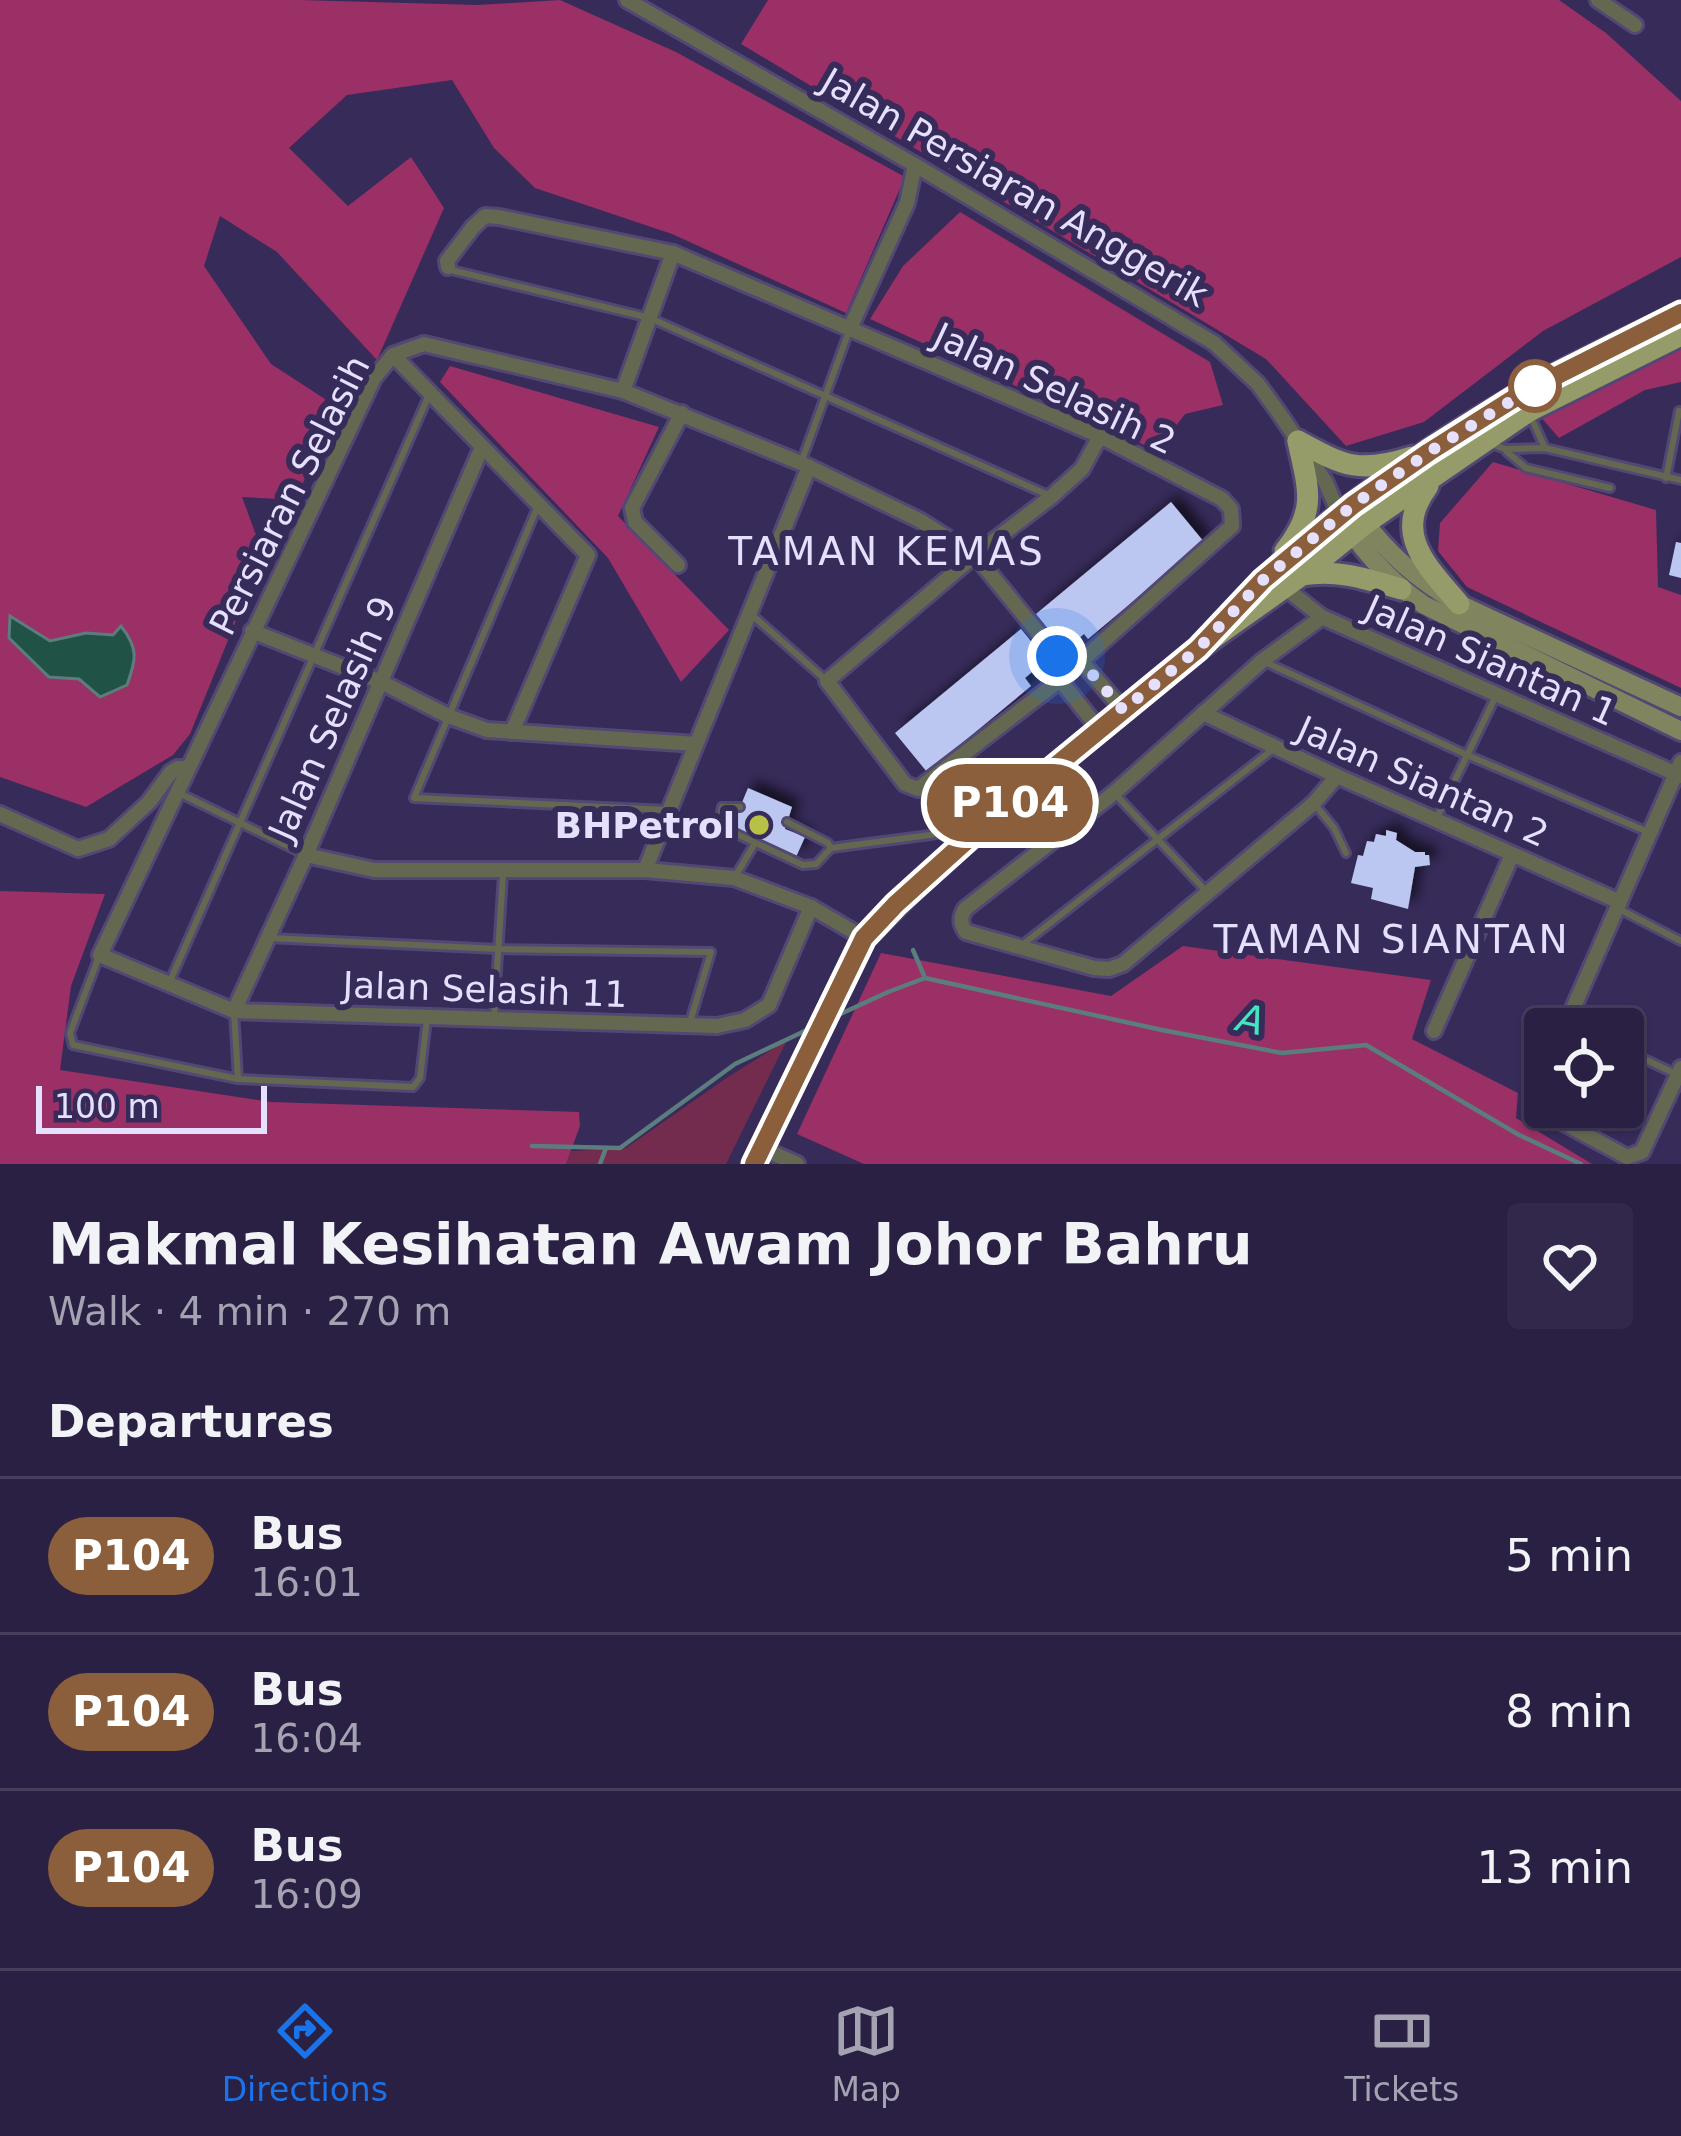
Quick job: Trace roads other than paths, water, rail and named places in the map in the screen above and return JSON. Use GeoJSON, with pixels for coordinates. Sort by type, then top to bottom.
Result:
{"type":"FeatureCollection","features":[{"type":"Feature","properties":{"kind":"main road"},"geometry":{"type":"LineString","coordinates":[[757,1156],[864,938],[896,904],[986,823],[1353,520],[1524,392],[1681,313]]}},
{"type":"Feature","properties":{"kind":"main road"},"geometry":{"type":"LineString","coordinates":[[1298,441],[1330,458],[1362,467],[1434,461],[1494,445],[1529,411],[1681,335]]}},
{"type":"Feature","properties":{"kind":"main road"},"geometry":{"type":"LineString","coordinates":[[1283,580],[1309,504],[1298,441]]}},
{"type":"Feature","properties":{"kind":"main road"},"geometry":{"type":"LineString","coordinates":[[1434,461],[1413,512],[1413,538],[1424,561],[1459,604]]}},
{"type":"Feature","properties":{"kind":"main road"},"geometry":{"type":"LineString","coordinates":[[1283,580],[1353,520]]}},
{"type":"Feature","properties":{"kind":"main road"},"geometry":{"type":"LineString","coordinates":[[1283,580],[1323,571],[1401,589]]}},
{"type":"Feature","properties":{"kind":"street","name":"Jalan Persiaran Anggerik"},"geometry":{"type":"LineString","coordinates":[[627,0],[651,6],[1190,326],[1258,384],[1353,520],[1372,560],[1401,589],[1424,605],[1681,731]]}},
{"type":"Feature","properties":{"kind":"street"},"geometry":{"type":"LineString","coordinates":[[1598,0],[1635,26]]}},
{"type":"Feature","properties":{"kind":"street"},"geometry":{"type":"LineString","coordinates":[[850,328],[908,203],[915,165]]}},
{"type":"Feature","properties":{"kind":"street","name":"Jalan Selasih 2"},"geometry":{"type":"LineString","coordinates":[[448,268],[447,261],[485,216],[673,253],[1100,436],[1222,499],[1231,509],[1232,526],[1081,661]]}},
{"type":"Feature","properties":{"kind":"street"},"geometry":{"type":"LineString","coordinates":[[623,391],[673,253]]}},
{"type":"Feature","properties":{"kind":"street","name":"Persiaran Selasih"},"geometry":{"type":"LineString","coordinates":[[100,955],[374,378],[393,355],[424,344],[623,391],[805,465],[919,520],[975,555],[1057,656]]}},
{"type":"Feature","properties":{"kind":"street"},"geometry":{"type":"LineString","coordinates":[[393,355],[588,555],[512,732]]}},
{"type":"Feature","properties":{"kind":"street"},"geometry":{"type":"LineString","coordinates":[[679,565],[635,522],[632,508],[682,413]]}},
{"type":"Feature","properties":{"kind":"street"},"geometry":{"type":"LineString","coordinates":[[1081,661],[918,789],[905,784],[827,681],[1082,469],[1100,436]]}},
{"type":"Feature","properties":{"kind":"street","name":"Jalan Selasih 9"},"geometry":{"type":"LineString","coordinates":[[234,1011],[482,447]]}},
{"type":"Feature","properties":{"kind":"street"},"geometry":{"type":"LineString","coordinates":[[645,870],[805,465]]}},
{"type":"Feature","properties":{"kind":"street","name":"Jalan Persiaran Anggerik"},"geometry":{"type":"LineString","coordinates":[[1353,520],[1410,573],[1459,604],[1681,707]]}},
{"type":"Feature","properties":{"kind":"street","name":"Jalan Siantan 1"},"geometry":{"type":"LineString","coordinates":[[1283,580],[1322,617],[1496,696],[1679,771]]}},
{"type":"Feature","properties":{"kind":"street"},"geometry":{"type":"LineString","coordinates":[[1322,617],[1262,661],[1114,793],[965,909],[960,921],[966,932],[1018,948],[1094,968],[1123,964],[1313,803],[1336,776]]}},
{"type":"Feature","properties":{"kind":"street"},"geometry":{"type":"LineString","coordinates":[[252,632],[487,730],[696,744]]}},
{"type":"Feature","properties":{"kind":"street"},"geometry":{"type":"LineString","coordinates":[[1099,729],[1060,680],[1057,656],[1081,661],[1123,710]]}},
{"type":"Feature","properties":{"kind":"street","name":"Jalan Siantan 2"},"geometry":{"type":"LineString","coordinates":[[1203,712],[1619,905]]}},
{"type":"Feature","properties":{"kind":"street"},"geometry":{"type":"LineString","coordinates":[[0,814],[79,849],[92,847],[124,826],[171,772],[187,768]]}},
{"type":"Feature","properties":{"kind":"street"},"geometry":{"type":"LineString","coordinates":[[1578,1008],[1679,771]]}},
{"type":"Feature","properties":{"kind":"street"},"geometry":{"type":"LineString","coordinates":[[306,854],[374,869],[645,870],[734,878],[811,907],[864,938]]}},
{"type":"Feature","properties":{"kind":"street"},"geometry":{"type":"LineString","coordinates":[[1434,1030],[1512,855]]}},
{"type":"Feature","properties":{"kind":"street","name":"Jalan Selasih 11"},"geometry":{"type":"LineString","coordinates":[[100,955],[234,1011],[717,1026],[745,1020],[769,1005],[811,907]]}},
{"type":"Feature","properties":{"kind":"street"},"geometry":{"type":"LineString","coordinates":[[1573,1128],[1627,1157],[1642,1153],[1679,1071]]}},
{"type":"Feature","properties":{"kind":"street"},"geometry":{"type":"LineString","coordinates":[[757,1156],[796,1164]]}},
{"type":"Feature","properties":{"kind":"lane"},"geometry":{"type":"LineString","coordinates":[[448,268],[650,318],[1051,496]]}},
{"type":"Feature","properties":{"kind":"lane"},"geometry":{"type":"LineString","coordinates":[[805,465],[850,328]]}},
{"type":"Feature","properties":{"kind":"lane"},"geometry":{"type":"LineString","coordinates":[[168,984],[430,393]]}},
{"type":"Feature","properties":{"kind":"lane"},"geometry":{"type":"LineString","coordinates":[[1529,411],[1545,448]]}},
{"type":"Feature","properties":{"kind":"lane"},"geometry":{"type":"LineString","coordinates":[[1666,478],[1679,411]]}},
{"type":"Feature","properties":{"kind":"lane"},"geometry":{"type":"LineString","coordinates":[[1494,445],[1545,448],[1681,480]]}},
{"type":"Feature","properties":{"kind":"lane"},"geometry":{"type":"LineString","coordinates":[[1494,445],[1526,468],[1610,488]]}},
{"type":"Feature","properties":{"kind":"lane"},"geometry":{"type":"LineString","coordinates":[[538,505],[414,798],[669,810]]}},
{"type":"Feature","properties":{"kind":"lane"},"geometry":{"type":"LineString","coordinates":[[750,613],[827,681]]}},
{"type":"Feature","properties":{"kind":"lane"},"geometry":{"type":"LineString","coordinates":[[1262,661],[1650,833]]}},
{"type":"Feature","properties":{"kind":"lane"},"geometry":{"type":"LineString","coordinates":[[1435,821],[1496,696]]}},
{"type":"Feature","properties":{"kind":"lane"},"geometry":{"type":"LineString","coordinates":[[1018,948],[1275,748]]}},
{"type":"Feature","properties":{"kind":"lane"},"geometry":{"type":"LineString","coordinates":[[176,791],[306,854]]}},
{"type":"Feature","properties":{"kind":"lane"},"geometry":{"type":"LineString","coordinates":[[1114,793],[1208,893]]}},
{"type":"Feature","properties":{"kind":"lane"},"geometry":{"type":"LineString","coordinates":[[1313,803],[1334,828],[1346,854]]}},
{"type":"Feature","properties":{"kind":"lane"},"geometry":{"type":"LineString","coordinates":[[740,807],[722,807],[718,823],[802,865],[816,864],[831,848],[986,823]]}},
{"type":"Feature","properties":{"kind":"lane"},"geometry":{"type":"LineString","coordinates":[[787,822],[831,848]]}},
{"type":"Feature","properties":{"kind":"lane"},"geometry":{"type":"LineString","coordinates":[[734,878],[755,843]]}},
{"type":"Feature","properties":{"kind":"lane"},"geometry":{"type":"LineString","coordinates":[[494,1020],[503,868]]}},
{"type":"Feature","properties":{"kind":"lane"},"geometry":{"type":"LineString","coordinates":[[1619,905],[1681,940]]}},
{"type":"Feature","properties":{"kind":"lane"},"geometry":{"type":"LineString","coordinates":[[266,938],[499,949],[710,952],[689,1025]]}},
{"type":"Feature","properties":{"kind":"lane"},"geometry":{"type":"LineString","coordinates":[[100,955],[70,1033],[73,1045],[238,1079],[413,1087],[420,1078],[427,1018]]}},
{"type":"Feature","properties":{"kind":"lane"},"geometry":{"type":"LineString","coordinates":[[234,1011],[238,1079]]}},
{"type":"Feature","properties":{"kind":"lane"},"geometry":{"type":"LineString","coordinates":[[1644,1057],[1679,1071]]}},
{"type":"Feature","properties":{"kind":"waterway"},"geometry":{"type":"LineString","coordinates":[[913,950],[925,978]]}},
{"type":"Feature","properties":{"kind":"waterway","name":"A"},"geometry":{"type":"LineString","coordinates":[[836,1016],[925,978],[1282,1053],[1366,1045],[1519,1135],[1581,1164]]}},
{"type":"Feature","properties":{"kind":"waterway"},"geometry":{"type":"LineString","coordinates":[[532,1146],[620,1148],[735,1064],[809,1029]]}},
{"type":"Feature","properties":{"kind":"waterway"},"geometry":{"type":"LineString","coordinates":[[600,1164],[606,1148]]}},
{"type":"Feature","properties":{"kind":"place","name":"BHPetrol"},"geometry":{"type":"Point","coordinates":[759,825]}},
{"type":"Feature","properties":{"kind":"district","name":"TAMAN KEMAS"},"geometry":{"type":"Point","coordinates":[887,551]}},
{"type":"Feature","properties":{"kind":"district","name":"TAMAN SIANTAN"},"geometry":{"type":"Point","coordinates":[1392,939]}}]}
